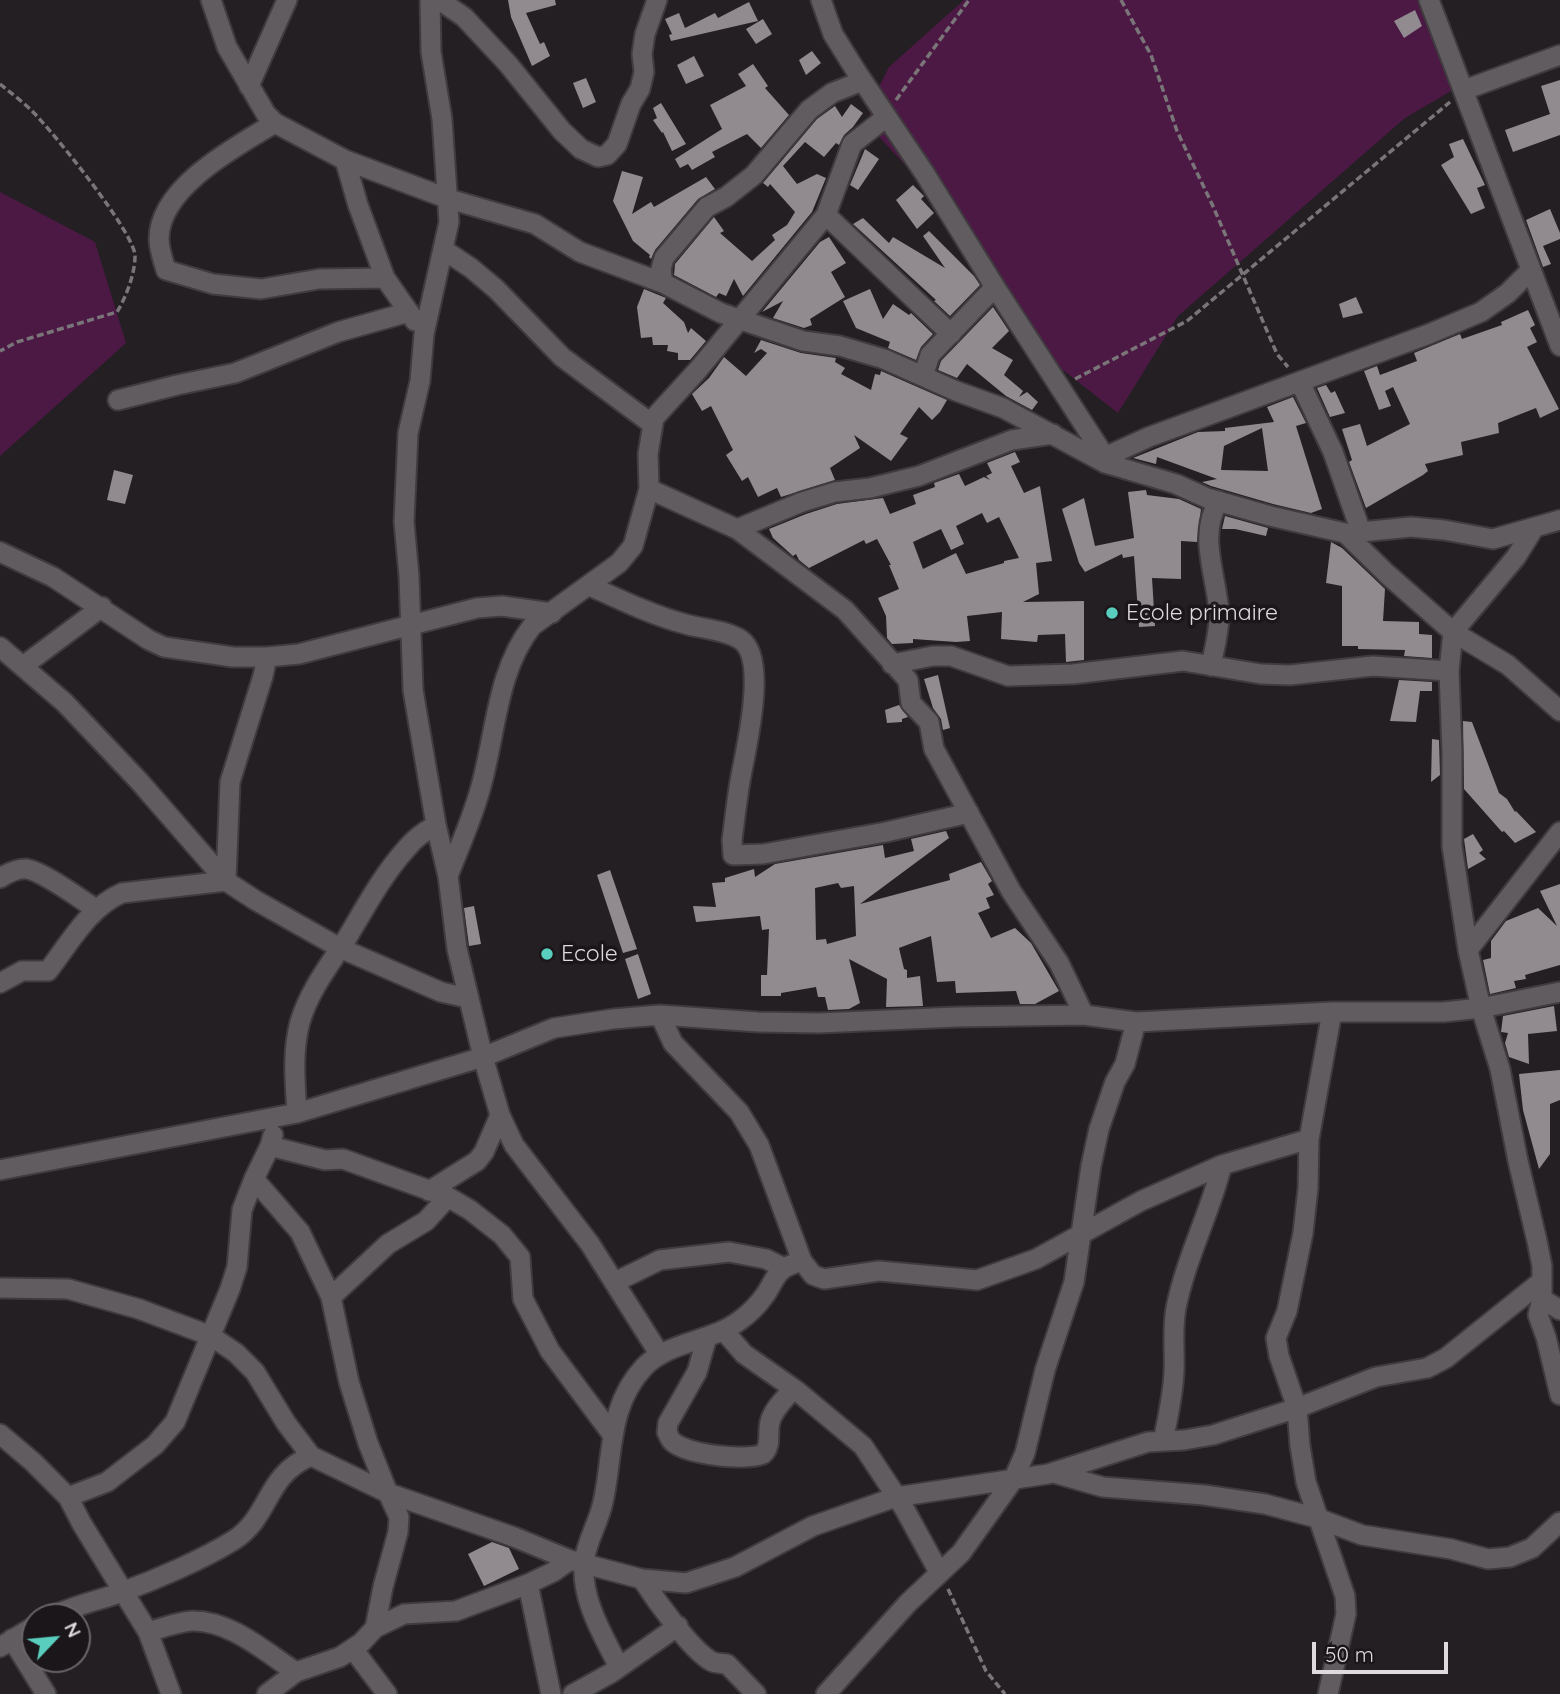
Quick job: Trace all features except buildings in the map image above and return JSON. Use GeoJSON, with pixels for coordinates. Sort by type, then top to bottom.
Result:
{"type":"FeatureCollection","features":[{"type":"Feature","properties":{"kind":"street"},"geometry":{"type":"LineString","coordinates":[[211,0],[227,47],[266,114],[275,123],[345,160],[449,199],[535,224],[580,251],[663,283],[738,320],[803,341],[840,346],[884,359],[956,391],[1003,408],[1105,460],[1219,501],[1270,516],[1353,533],[1411,527],[1493,538],[1560,520]]}},
{"type":"Feature","properties":{"kind":"street"},"geometry":{"type":"LineString","coordinates":[[250,86],[287,0]]}},
{"type":"Feature","properties":{"kind":"street"},"geometry":{"type":"LineString","coordinates":[[430,0],[431,52],[442,119],[449,222],[424,334],[420,381],[408,433],[404,522],[409,576],[412,690],[448,876],[457,948],[500,1115],[514,1145],[590,1244],[660,1355]]}},
{"type":"Feature","properties":{"kind":"street"},"geometry":{"type":"LineString","coordinates":[[439,0],[464,18],[508,64],[562,131],[581,149],[598,157],[607,155],[617,144],[631,104],[640,89],[645,72],[642,54],[645,34],[657,0]]}},
{"type":"Feature","properties":{"kind":"street"},"geometry":{"type":"LineString","coordinates":[[821,0],[833,34],[925,174],[1105,460]]}},
{"type":"Feature","properties":{"kind":"street"},"geometry":{"type":"LineString","coordinates":[[1429,0],[1560,346]]}},
{"type":"Feature","properties":{"kind":"street"},"geometry":{"type":"LineString","coordinates":[[1464,90],[1560,55]]}},
{"type":"Feature","properties":{"kind":"street"},"geometry":{"type":"LineString","coordinates":[[663,283],[660,269],[664,258],[707,206],[745,185],[809,110],[832,93],[863,80]]}},
{"type":"Feature","properties":{"kind":"street"},"geometry":{"type":"LineString","coordinates":[[448,876],[480,790],[511,660],[532,626],[590,586],[619,563],[633,546],[649,489],[648,454],[654,418],[697,371],[825,215],[852,145],[885,115]]}},
{"type":"Feature","properties":{"kind":"street"},"geometry":{"type":"LineString","coordinates":[[275,123],[214,162],[184,187],[167,210],[158,237],[166,270],[213,284],[261,289],[319,279],[385,278]]}},
{"type":"Feature","properties":{"kind":"street"},"geometry":{"type":"LineString","coordinates":[[345,160],[358,205],[385,278],[424,334]]}},
{"type":"Feature","properties":{"kind":"street"},"geometry":{"type":"LineString","coordinates":[[825,215],[951,334]]}},
{"type":"Feature","properties":{"kind":"street"},"geometry":{"type":"LineString","coordinates":[[444,250],[496,289],[562,357],[652,424]]}},
{"type":"Feature","properties":{"kind":"street"},"geometry":{"type":"LineString","coordinates":[[1105,460],[1149,437],[1481,312],[1508,293],[1531,270]]}},
{"type":"Feature","properties":{"kind":"street"},"geometry":{"type":"LineString","coordinates":[[923,376],[930,355],[995,287]]}},
{"type":"Feature","properties":{"kind":"street"},"geometry":{"type":"LineString","coordinates":[[118,400],[235,373],[338,332],[408,312]]}},
{"type":"Feature","properties":{"kind":"street"},"geometry":{"type":"LineString","coordinates":[[1300,382],[1333,452],[1353,533],[1387,574],[1453,632],[1508,665],[1560,711]]}},
{"type":"Feature","properties":{"kind":"street"},"geometry":{"type":"LineString","coordinates":[[737,529],[802,502],[835,492],[870,488],[919,476],[1012,440],[1053,434]]}},
{"type":"Feature","properties":{"kind":"street"},"geometry":{"type":"LineString","coordinates":[[649,489],[737,529],[845,610],[908,680],[911,703],[929,722],[934,749],[1011,891],[1059,963],[1084,1015]]}},
{"type":"Feature","properties":{"kind":"street"},"geometry":{"type":"LineString","coordinates":[[1212,666],[1219,614],[1210,547],[1212,512],[1219,501]]}},
{"type":"Feature","properties":{"kind":"street"},"geometry":{"type":"LineString","coordinates":[[1534,528],[1516,557],[1453,632],[1449,671],[1452,846],[1468,950],[1481,1008],[1500,1069],[1546,1277],[1560,1310]]}},
{"type":"Feature","properties":{"kind":"street"},"geometry":{"type":"LineString","coordinates":[[0,552],[53,577],[164,647],[233,657],[299,653],[489,607],[502,606],[552,613]]}},
{"type":"Feature","properties":{"kind":"street"},"geometry":{"type":"LineString","coordinates":[[590,586],[683,624],[731,635],[747,646],[751,654],[754,682],[752,713],[732,839],[733,855],[763,854],[886,832],[969,813]]}},
{"type":"Feature","properties":{"kind":"street"},"geometry":{"type":"LineString","coordinates":[[23,666],[102,607]]}},
{"type":"Feature","properties":{"kind":"street"},"geometry":{"type":"LineString","coordinates":[[0,647],[65,703],[226,881],[340,948],[442,992],[468,998]]}},
{"type":"Feature","properties":{"kind":"street"},"geometry":{"type":"LineString","coordinates":[[892,664],[933,656],[951,656],[1008,677],[1073,674],[1183,661],[1261,674],[1290,675],[1373,666],[1449,671]]}},
{"type":"Feature","properties":{"kind":"street"},"geometry":{"type":"LineString","coordinates":[[226,881],[230,782],[267,657]]}},
{"type":"Feature","properties":{"kind":"street"},"geometry":{"type":"LineString","coordinates":[[68,1497],[107,1482],[155,1445],[175,1422],[237,1267],[242,1210],[254,1179],[287,1115],[301,1018],[318,983],[404,850],[436,824]]}},
{"type":"Feature","properties":{"kind":"street"},"geometry":{"type":"LineString","coordinates":[[1468,950],[1560,832]]}},
{"type":"Feature","properties":{"kind":"street"},"geometry":{"type":"LineString","coordinates":[[0,878],[26,869],[96,909]]}},
{"type":"Feature","properties":{"kind":"street"},"geometry":{"type":"LineString","coordinates":[[0,983],[22,971],[48,971],[96,909],[122,893],[226,881]]}},
{"type":"Feature","properties":{"kind":"street"},"geometry":{"type":"LineString","coordinates":[[4,1172],[287,1115],[483,1057],[554,1028],[613,1019],[660,1015],[819,1023],[1084,1015],[1136,1022],[1481,1008],[1560,992]]}},
{"type":"Feature","properties":{"kind":"street"},"geometry":{"type":"LineString","coordinates":[[1328,1694],[1346,1614],[1345,1596],[1306,1482],[1297,1408],[1279,1356],[1276,1338],[1287,1311],[1303,1233],[1308,1188],[1309,1139],[1332,1012]]}},
{"type":"Feature","properties":{"kind":"street"},"geometry":{"type":"LineString","coordinates":[[660,1015],[673,1043],[739,1112],[759,1145],[793,1265]]}},
{"type":"Feature","properties":{"kind":"street"},"geometry":{"type":"LineString","coordinates":[[835,1690],[908,1603],[961,1553],[1013,1480],[1025,1453],[1045,1370],[1074,1282],[1091,1166],[1100,1129],[1115,1082],[1125,1064],[1136,1022]]}},
{"type":"Feature","properties":{"kind":"street"},"geometry":{"type":"LineString","coordinates":[[331,1297],[388,1244],[426,1221],[438,1194],[484,1152],[500,1115]]}},
{"type":"Feature","properties":{"kind":"street"},"geometry":{"type":"LineString","coordinates":[[615,1282],[660,1260],[716,1253],[748,1254],[793,1265],[824,1279],[879,1271],[976,1280],[1036,1259],[1141,1201],[1222,1165],[1309,1139]]}},
{"type":"Feature","properties":{"kind":"street"},"geometry":{"type":"LineString","coordinates":[[271,1146],[325,1160],[343,1159],[438,1194],[485,1221],[518,1252],[523,1299],[550,1350],[612,1434]]}},
{"type":"Feature","properties":{"kind":"street"},"geometry":{"type":"LineString","coordinates":[[1163,1441],[1174,1373],[1173,1335],[1176,1308],[1192,1249],[1213,1199],[1222,1165]]}},
{"type":"Feature","properties":{"kind":"street"},"geometry":{"type":"LineString","coordinates":[[254,1179],[300,1232],[331,1297],[349,1382],[368,1443],[399,1517],[398,1532],[375,1628]]}},
{"type":"Feature","properties":{"kind":"street"},"geometry":{"type":"LineString","coordinates":[[267,1694],[296,1672],[354,1649],[375,1628],[404,1614],[456,1611],[528,1584],[577,1561],[603,1502],[612,1434],[631,1385],[645,1366],[660,1355],[715,1334],[752,1311],[793,1265]]}},
{"type":"Feature","properties":{"kind":"street"},"geometry":{"type":"LineString","coordinates":[[1546,1277],[1538,1315],[1560,1395]]}},
{"type":"Feature","properties":{"kind":"street"},"geometry":{"type":"LineString","coordinates":[[0,1288],[68,1289],[139,1309],[211,1336],[236,1353],[255,1372],[286,1423],[311,1456],[388,1493],[577,1561],[642,1579],[686,1583],[735,1567],[813,1526],[896,1497],[1053,1473],[1132,1446],[1213,1435],[1297,1408],[1376,1377],[1427,1368],[1446,1358],[1546,1277]]}},
{"type":"Feature","properties":{"kind":"street"},"geometry":{"type":"LineString","coordinates":[[715,1334],[793,1389],[863,1446],[939,1572]]}},
{"type":"Feature","properties":{"kind":"street"},"geometry":{"type":"LineString","coordinates":[[715,1334],[668,1423],[667,1432],[673,1442],[685,1448],[716,1455],[758,1457],[768,1447],[772,1414],[793,1389]]}},
{"type":"Feature","properties":{"kind":"street"},"geometry":{"type":"LineString","coordinates":[[0,1434],[68,1497],[148,1632],[170,1694]]}},
{"type":"Feature","properties":{"kind":"street"},"geometry":{"type":"LineString","coordinates":[[85,1603],[123,1592],[209,1553],[248,1530],[286,1470],[311,1456]]}},
{"type":"Feature","properties":{"kind":"street"},"geometry":{"type":"LineString","coordinates":[[1053,1473],[1104,1487],[1214,1496],[1265,1504],[1317,1518],[1362,1535],[1451,1549],[1488,1559],[1510,1557],[1532,1548],[1560,1522]]}},
{"type":"Feature","properties":{"kind":"street"},"geometry":{"type":"LineString","coordinates":[[577,1561],[594,1615],[619,1667]]}},
{"type":"Feature","properties":{"kind":"street"},"geometry":{"type":"LineString","coordinates":[[642,1579],[656,1601],[705,1656],[712,1662],[727,1664],[756,1694]]}},
{"type":"Feature","properties":{"kind":"street"},"geometry":{"type":"LineString","coordinates":[[528,1584],[551,1694]]}},
{"type":"Feature","properties":{"kind":"street"},"geometry":{"type":"LineString","coordinates":[[148,1632],[184,1622],[214,1624],[241,1636],[296,1672]]}},
{"type":"Feature","properties":{"kind":"street"},"geometry":{"type":"LineString","coordinates":[[573,1694],[597,1682],[678,1626]]}},
{"type":"Feature","properties":{"kind":"street"},"geometry":{"type":"LineString","coordinates":[[6,1643],[46,1694]]}},
{"type":"Feature","properties":{"kind":"street"},"geometry":{"type":"LineString","coordinates":[[354,1649],[387,1694]]}},
{"type":"Feature","properties":{"kind":"path"},"geometry":{"type":"LineString","coordinates":[[885,115],[969,0]]}},
{"type":"Feature","properties":{"kind":"path"},"geometry":{"type":"LineString","coordinates":[[1121,0],[1151,55],[1177,131],[1243,272],[1277,354],[1300,382]]}},
{"type":"Feature","properties":{"kind":"path"},"geometry":{"type":"LineString","coordinates":[[0,84],[33,112],[72,159],[127,233],[135,255],[124,300],[117,312],[17,342],[0,351]]}},
{"type":"Feature","properties":{"kind":"path"},"geometry":{"type":"LineString","coordinates":[[1061,387],[1186,321],[1464,90]]}},
{"type":"Feature","properties":{"kind":"path"},"geometry":{"type":"LineString","coordinates":[[939,1572],[986,1671],[1005,1694]]}},
{"type":"Feature","properties":{"kind":"shaded area"},"geometry":{"type":"Polygon","coordinates":[[[964,0],[1418,0],[1458,87],[1405,118],[1178,316],[1118,413],[1027,342],[937,199],[868,125],[872,101],[889,67],[964,0]]]}},
{"type":"Feature","properties":{"kind":"shaded area"},"geometry":{"type":"Polygon","coordinates":[[[0,192],[95,242],[126,343],[0,456],[0,192]]]}},
{"type":"Feature","properties":{"kind":"place","name":"Ecole primaire"},"geometry":{"type":"Point","coordinates":[1112,613]}},
{"type":"Feature","properties":{"kind":"place","name":"Ecole"},"geometry":{"type":"Point","coordinates":[547,954]}}]}
